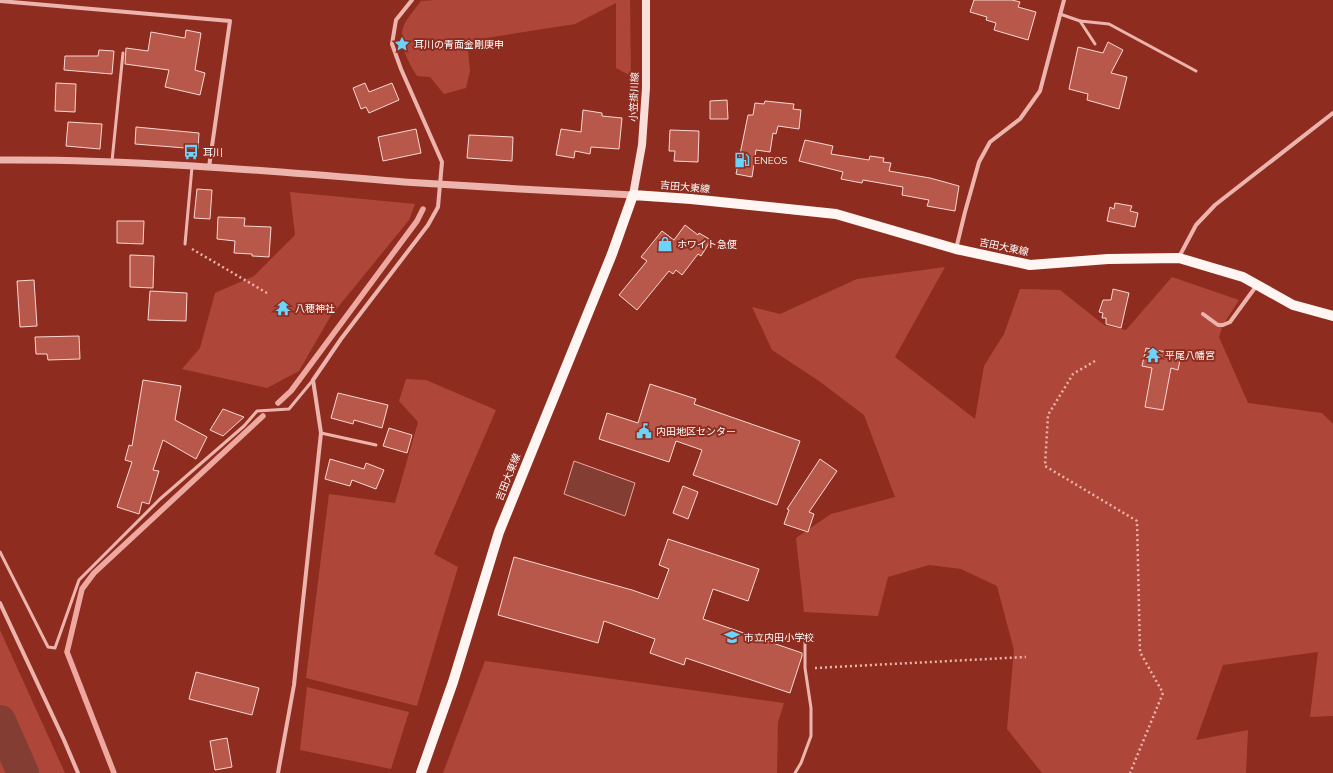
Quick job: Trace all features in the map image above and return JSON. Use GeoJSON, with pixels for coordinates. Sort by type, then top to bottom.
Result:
{"type":"FeatureCollection","features":[{"type":"Feature","properties":{"kind":"main road","name":"小笠掛川線"},"geometry":{"type":"LineString","coordinates":[[633,195],[642,138],[646,88],[646,0]]}},
{"type":"Feature","properties":{"kind":"main road","name":"吉田大東線"},"geometry":{"type":"LineString","coordinates":[[420,773],[453,682],[499,532],[610,261],[633,195],[691,198],[836,214],[956,249],[1030,265],[1108,260],[1179,258],[1243,277],[1293,305],[1333,316]]}},
{"type":"Feature","properties":{"kind":"street"},"geometry":{"type":"LineString","coordinates":[[0,0],[230,21],[209,167]]}},
{"type":"Feature","properties":{"kind":"street"},"geometry":{"type":"LineString","coordinates":[[278,773],[294,685],[321,433],[313,380],[341,339],[428,225],[438,207],[442,162],[401,69],[392,44],[396,20],[412,0]]}},
{"type":"Feature","properties":{"kind":"street"},"geometry":{"type":"LineString","coordinates":[[956,249],[979,162],[990,142],[1020,119],[1040,90],[1064,0]]}},
{"type":"Feature","properties":{"kind":"street"},"geometry":{"type":"LineString","coordinates":[[1179,258],[1196,225],[1215,205],[1333,113]]}},
{"type":"Feature","properties":{"kind":"street"},"geometry":{"type":"LineString","coordinates":[[0,160],[112,161],[440,184],[633,195]]}},
{"type":"Feature","properties":{"kind":"street"},"geometry":{"type":"LineString","coordinates":[[1203,314],[1218,325],[1223,325],[1230,322],[1257,285]]}},
{"type":"Feature","properties":{"kind":"street"},"geometry":{"type":"LineString","coordinates":[[0,603],[78,773]]}},
{"type":"Feature","properties":{"kind":"lane"},"geometry":{"type":"LineString","coordinates":[[1060,14],[1080,21],[1109,24],[1196,71]]}},
{"type":"Feature","properties":{"kind":"lane"},"geometry":{"type":"LineString","coordinates":[[1080,21],[1095,44]]}},
{"type":"Feature","properties":{"kind":"lane"},"geometry":{"type":"LineString","coordinates":[[112,161],[123,53]]}},
{"type":"Feature","properties":{"kind":"lane"},"geometry":{"type":"LineString","coordinates":[[185,244],[192,166]]}},
{"type":"Feature","properties":{"kind":"lane"},"geometry":{"type":"LineString","coordinates":[[0,552],[48,647],[55,648],[79,580],[160,499],[244,426],[257,411],[289,409],[313,380]]}},
{"type":"Feature","properties":{"kind":"lane"},"geometry":{"type":"LineString","coordinates":[[321,433],[376,445]]}},
{"type":"Feature","properties":{"kind":"lane"},"geometry":{"type":"LineString","coordinates":[[796,773],[802,763],[811,736],[811,708],[805,668],[805,641]]}},
{"type":"Feature","properties":{"kind":"path"},"geometry":{"type":"LineString","coordinates":[[185,244],[268,293]]}},
{"type":"Feature","properties":{"kind":"path"},"geometry":{"type":"LineString","coordinates":[[1095,361],[1073,374],[1048,415],[1045,466],[1137,521],[1140,652],[1163,693],[1130,773]]}},
{"type":"Feature","properties":{"kind":"path"},"geometry":{"type":"LineString","coordinates":[[805,668],[1026,657]]}},
{"type":"Feature","properties":{"kind":"shaded area"},"geometry":{"type":"Polygon","coordinates":[[[630,0],[631,76],[616,68],[616,3],[575,24],[467,41],[470,71],[466,88],[444,94],[430,77],[417,76],[405,54],[402,41],[404,25],[421,1],[630,0]]]}},
{"type":"Feature","properties":{"kind":"shaded area"},"geometry":{"type":"Polygon","coordinates":[[[290,192],[415,204],[409,220],[330,317],[299,371],[267,388],[182,369],[200,348],[215,293],[254,276],[295,235],[290,192]]]}},
{"type":"Feature","properties":{"kind":"shaded area"},"geometry":{"type":"Polygon","coordinates":[[[945,267],[895,357],[975,419],[984,366],[1004,334],[1020,289],[1060,290],[1104,325],[1126,330],[1172,277],[1239,300],[1223,325],[1219,337],[1248,403],[1322,413],[1333,424],[1333,716],[1310,717],[1318,652],[1223,665],[1196,740],[1248,730],[1246,773],[1042,773],[1007,729],[1014,650],[997,586],[961,569],[929,565],[888,577],[878,616],[804,612],[796,538],[831,514],[895,497],[864,415],[819,381],[772,350],[752,307],[780,314],[857,279],[945,267]]]}},
{"type":"Feature","properties":{"kind":"shaded area"},"geometry":{"type":"Polygon","coordinates":[[[406,379],[426,380],[496,410],[434,554],[458,567],[417,706],[306,678],[329,494],[395,503],[418,422],[399,401],[406,379]]]}},
{"type":"Feature","properties":{"kind":"shaded area"},"geometry":{"type":"Polygon","coordinates":[[[574,461],[635,483],[625,516],[564,494],[574,461]]]}},
{"type":"Feature","properties":{"kind":"shaded area"},"geometry":{"type":"Polygon","coordinates":[[[0,630],[65,773],[0,773],[0,630]]]}},
{"type":"Feature","properties":{"kind":"shaded area"},"geometry":{"type":"Polygon","coordinates":[[[485,661],[784,703],[778,722],[777,773],[443,773],[485,661]]]}},
{"type":"Feature","properties":{"kind":"shaded area"},"geometry":{"type":"Polygon","coordinates":[[[307,687],[409,712],[391,769],[300,750],[307,687]]]}},
{"type":"Feature","properties":{"kind":"building"},"geometry":{"type":"Polygon","coordinates":[[[974,0],[1012,0],[1020,2],[1018,7],[1036,12],[1028,40],[994,30],[996,23],[986,20],[987,17],[970,12],[974,0]]]}},
{"type":"Feature","properties":{"kind":"building"},"geometry":{"type":"Polygon","coordinates":[[[186,30],[201,33],[195,70],[205,73],[200,95],[165,87],[169,70],[125,64],[126,48],[148,51],[151,32],[185,38],[186,30]]]}},
{"type":"Feature","properties":{"kind":"building"},"geometry":{"type":"Polygon","coordinates":[[[1108,42],[1123,50],[1111,73],[1127,77],[1119,109],[1087,100],[1088,94],[1069,89],[1078,47],[1103,53],[1108,42]]]}},
{"type":"Feature","properties":{"kind":"building"},"geometry":{"type":"Polygon","coordinates":[[[99,50],[114,51],[112,74],[64,70],[65,56],[98,56],[99,50]]]}},
{"type":"Feature","properties":{"kind":"building"},"geometry":{"type":"Polygon","coordinates":[[[56,83],[76,84],[75,112],[55,111],[56,83]]]}},
{"type":"Feature","properties":{"kind":"building"},"geometry":{"type":"Polygon","coordinates":[[[365,83],[369,92],[392,83],[399,100],[369,113],[366,107],[361,109],[353,88],[365,83]]]}},
{"type":"Feature","properties":{"kind":"building"},"geometry":{"type":"Polygon","coordinates":[[[727,100],[728,119],[710,119],[710,101],[727,100]]]}},
{"type":"Feature","properties":{"kind":"building"},"geometry":{"type":"Polygon","coordinates":[[[765,101],[794,104],[793,109],[801,110],[799,129],[778,126],[776,134],[773,133],[770,152],[756,150],[752,177],[736,174],[748,115],[753,115],[755,103],[764,104],[765,101]]]}},
{"type":"Feature","properties":{"kind":"building"},"geometry":{"type":"Polygon","coordinates":[[[583,110],[602,113],[602,116],[622,118],[619,149],[591,147],[590,154],[575,151],[574,158],[556,155],[561,129],[581,132],[583,110]]]}},
{"type":"Feature","properties":{"kind":"building"},"geometry":{"type":"Polygon","coordinates":[[[68,122],[102,124],[100,149],[66,146],[68,122]]]}},
{"type":"Feature","properties":{"kind":"building"},"geometry":{"type":"Polygon","coordinates":[[[136,127],[199,133],[198,149],[135,144],[136,127]]]}},
{"type":"Feature","properties":{"kind":"building"},"geometry":{"type":"Polygon","coordinates":[[[416,129],[421,153],[383,161],[378,137],[416,129]]]}},
{"type":"Feature","properties":{"kind":"building"},"geometry":{"type":"Polygon","coordinates":[[[670,130],[699,131],[698,162],[674,161],[675,151],[669,151],[670,130]]]}},
{"type":"Feature","properties":{"kind":"building"},"geometry":{"type":"Polygon","coordinates":[[[469,135],[513,137],[512,161],[467,158],[469,135]]]}},
{"type":"Feature","properties":{"kind":"building"},"geometry":{"type":"Polygon","coordinates":[[[805,140],[833,146],[831,154],[869,160],[870,156],[884,158],[883,162],[891,163],[889,171],[930,178],[959,186],[955,211],[927,206],[929,200],[902,195],[903,187],[863,180],[862,183],[841,179],[843,172],[799,161],[805,140]]]}},
{"type":"Feature","properties":{"kind":"building"},"geometry":{"type":"Polygon","coordinates":[[[197,189],[212,190],[210,219],[194,218],[197,189]]]}},
{"type":"Feature","properties":{"kind":"building"},"geometry":{"type":"Polygon","coordinates":[[[1115,203],[1132,206],[1130,211],[1138,213],[1135,227],[1107,221],[1110,207],[1114,209],[1115,203]]]}},
{"type":"Feature","properties":{"kind":"building"},"geometry":{"type":"Polygon","coordinates":[[[218,217],[245,218],[244,226],[271,227],[269,257],[234,253],[235,241],[217,239],[218,217]]]}},
{"type":"Feature","properties":{"kind":"building"},"geometry":{"type":"Polygon","coordinates":[[[117,221],[144,221],[143,244],[117,243],[117,221]]]}},
{"type":"Feature","properties":{"kind":"building"},"geometry":{"type":"Polygon","coordinates":[[[685,225],[698,235],[699,233],[711,240],[701,256],[698,254],[682,275],[676,270],[673,274],[669,271],[637,310],[619,295],[647,261],[641,257],[662,231],[674,240],[685,225]]]}},
{"type":"Feature","properties":{"kind":"building"},"geometry":{"type":"Polygon","coordinates":[[[130,255],[154,256],[153,288],[130,287],[130,255]]]}},
{"type":"Feature","properties":{"kind":"building"},"geometry":{"type":"Polygon","coordinates":[[[34,280],[37,326],[20,327],[17,281],[34,280]]]}},
{"type":"Feature","properties":{"kind":"building"},"geometry":{"type":"Polygon","coordinates":[[[1113,289],[1129,293],[1121,328],[1106,324],[1106,318],[1102,318],[1103,313],[1099,312],[1103,300],[1111,300],[1113,289]]]}},
{"type":"Feature","properties":{"kind":"building"},"geometry":{"type":"Polygon","coordinates":[[[150,291],[187,293],[186,321],[148,320],[150,291]]]}},
{"type":"Feature","properties":{"kind":"building"},"geometry":{"type":"Polygon","coordinates":[[[79,336],[80,359],[48,360],[47,354],[36,354],[35,337],[79,336]]]}},
{"type":"Feature","properties":{"kind":"building"},"geometry":{"type":"Polygon","coordinates":[[[1146,348],[1181,355],[1178,370],[1171,368],[1163,410],[1145,407],[1152,368],[1142,366],[1146,348]]]}},
{"type":"Feature","properties":{"kind":"building"},"geometry":{"type":"Polygon","coordinates":[[[143,380],[181,386],[175,420],[207,437],[196,459],[163,440],[153,470],[159,471],[149,504],[142,502],[139,514],[117,507],[132,462],[125,460],[129,445],[132,446],[143,380]]]}},
{"type":"Feature","properties":{"kind":"building"},"geometry":{"type":"Polygon","coordinates":[[[650,384],[696,399],[694,404],[800,441],[777,505],[693,475],[702,450],[676,441],[669,462],[599,439],[607,413],[638,423],[650,384]]]}},
{"type":"Feature","properties":{"kind":"building"},"geometry":{"type":"Polygon","coordinates":[[[338,393],[388,405],[382,428],[354,420],[353,424],[331,418],[338,393]]]}},
{"type":"Feature","properties":{"kind":"building"},"geometry":{"type":"Polygon","coordinates":[[[223,409],[244,417],[223,436],[210,430],[223,409]]]}},
{"type":"Feature","properties":{"kind":"building"},"geometry":{"type":"Polygon","coordinates":[[[389,428],[412,435],[407,453],[383,446],[389,428]]]}},
{"type":"Feature","properties":{"kind":"building"},"geometry":{"type":"Polygon","coordinates":[[[330,459],[364,469],[366,463],[384,470],[376,489],[352,480],[350,486],[325,479],[330,459]]]}},
{"type":"Feature","properties":{"kind":"building"},"geometry":{"type":"Polygon","coordinates":[[[820,459],[837,471],[809,512],[814,514],[808,532],[784,524],[789,510],[787,509],[820,459]]]}},
{"type":"Feature","properties":{"kind":"building"},"geometry":{"type":"Polygon","coordinates":[[[683,486],[698,492],[688,519],[673,513],[683,486]]]}},
{"type":"Feature","properties":{"kind":"building"},"geometry":{"type":"Polygon","coordinates":[[[668,539],[759,569],[748,601],[713,589],[703,619],[802,653],[790,693],[686,658],[684,665],[650,653],[655,639],[604,621],[598,643],[498,615],[514,557],[632,590],[658,599],[669,569],[659,565],[668,539]]]}},
{"type":"Feature","properties":{"kind":"building"},"geometry":{"type":"Polygon","coordinates":[[[196,672],[259,688],[252,715],[189,699],[196,672]]]}},
{"type":"Feature","properties":{"kind":"building"},"geometry":{"type":"Polygon","coordinates":[[[227,738],[232,767],[215,770],[210,741],[227,738]]]}},
{"type":"Feature","properties":{"kind":"waterway"},"geometry":{"type":"LineString","coordinates":[[278,403],[291,391],[417,221],[423,209]]}},
{"type":"Feature","properties":{"kind":"waterway"},"geometry":{"type":"LineString","coordinates":[[114,773],[67,652],[82,589],[94,573],[263,416]]}},
{"type":"Feature","properties":{"kind":"waterway"},"geometry":{"type":"LineString","coordinates":[[0,721],[23,773]]}},
{"type":"Feature","properties":{"kind":"place","name":"耳川の青面金剛庚申"},"geometry":{"type":"Point","coordinates":[402,44]}},
{"type":"Feature","properties":{"kind":"place","name":"耳川"},"geometry":{"type":"Point","coordinates":[191,152]}},
{"type":"Feature","properties":{"kind":"place","name":"ENEOS"},"geometry":{"type":"Point","coordinates":[742,160]}},
{"type":"Feature","properties":{"kind":"place","name":"ホワイト急便"},"geometry":{"type":"Point","coordinates":[665,244]}},
{"type":"Feature","properties":{"kind":"place","name":"八穂神社"},"geometry":{"type":"Point","coordinates":[283,308]}},
{"type":"Feature","properties":{"kind":"place","name":"平尾八幡宮"},"geometry":{"type":"Point","coordinates":[1153,355]}},
{"type":"Feature","properties":{"kind":"place","name":"内田地区センター"},"geometry":{"type":"Point","coordinates":[644,431]}},
{"type":"Feature","properties":{"kind":"place","name":"市立内田小学校"},"geometry":{"type":"Point","coordinates":[732,637]}}]}
